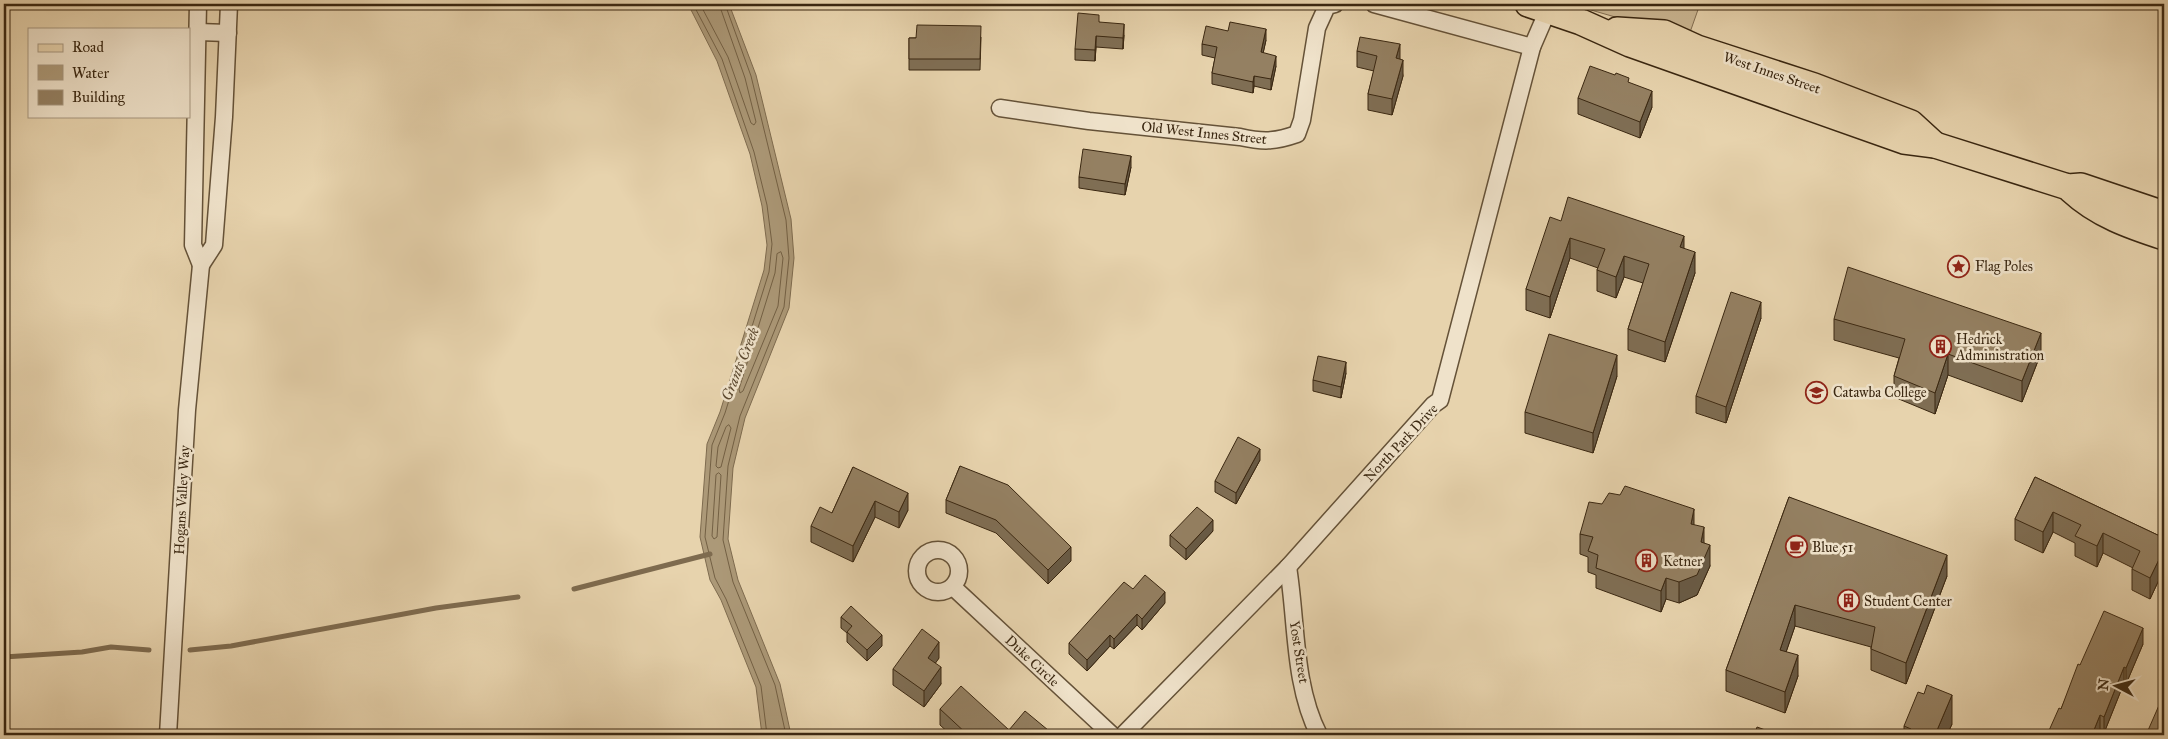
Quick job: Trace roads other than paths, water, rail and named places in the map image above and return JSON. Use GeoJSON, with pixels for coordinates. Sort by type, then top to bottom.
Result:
{"type":"FeatureCollection","features":[{"type":"Feature","properties":{"kind":"main road","name":"West Innes Street"},"geometry":{"type":"LineString","coordinates":[[1538,7],[1599,30],[1664,34],[1697,48],[1814,86],[1911,124],[1935,145],[2068,187],[2081,186],[2164,214]]}},
{"type":"Feature","properties":{"kind":"main road","name":"West Innes Street"},"geometry":{"type":"LineString","coordinates":[[2068,187],[2087,204],[2124,224],[2164,237]]}},
{"type":"Feature","properties":{"kind":"street","name":"Hogans Valley Way"},"geometry":{"type":"LineString","coordinates":[[198,4],[192,245],[201,265]]}},
{"type":"Feature","properties":{"kind":"street","name":"Hogans Valley Way"},"geometry":{"type":"LineString","coordinates":[[168,735],[187,410],[201,265],[214,245],[224,117],[228,4]]}},
{"type":"Feature","properties":{"kind":"street","name":"Old West Innes Street"},"geometry":{"type":"LineString","coordinates":[[1000,108],[1089,121],[1230,136],[1261,142],[1278,141],[1297,134],[1302,120],[1316,28],[1327,6],[1335,4]]}},
{"type":"Feature","properties":{"kind":"street"},"geometry":{"type":"LineString","coordinates":[[1374,4],[1532,47]]}},
{"type":"Feature","properties":{"kind":"street","name":"North Park Drive"},"geometry":{"type":"LineString","coordinates":[[1123,735],[1288,566],[1433,405],[1440,400],[1532,47],[1538,7]]}},
{"type":"Feature","properties":{"kind":"street"},"geometry":{"type":"LineString","coordinates":[[198,32],[228,33]]}},
{"type":"Feature","properties":{"kind":"street","name":"Yost Street"},"geometry":{"type":"LineString","coordinates":[[1288,566],[1294,637],[1300,670],[1312,721],[1319,735]]}},
{"type":"Feature","properties":{"kind":"street","name":"Duke Circle"},"geometry":{"type":"LineString","coordinates":[[953,587],[1112,735]]}},
{"type":"Feature","properties":{"kind":"water","name":"Grants Creek"},"geometry":{"type":"Polygon","coordinates":[[[688,4],[729,4],[756,75],[791,219],[794,258],[789,308],[745,418],[733,468],[728,539],[738,580],[780,684],[791,735],[762,735],[756,687],[721,600],[710,580],[700,537],[707,444],[720,412],[764,270],[767,245],[762,206],[750,154],[717,61],[688,4]]]}},
{"type":"Feature","properties":{"kind":"waterway"},"geometry":{"type":"LineString","coordinates":[[574,589],[710,554]]}},
{"type":"Feature","properties":{"kind":"waterway"},"geometry":{"type":"LineString","coordinates":[[190,650],[231,646],[436,608],[518,597]]}},
{"type":"Feature","properties":{"kind":"waterway"},"geometry":{"type":"LineString","coordinates":[[4,657],[82,652],[111,647],[149,650]]}},
{"type":"Feature","properties":{"kind":"place","name":"Flag Poles"},"geometry":{"type":"Point","coordinates":[1959,266]}},
{"type":"Feature","properties":{"kind":"place","name":"Hedrick Administration"},"geometry":{"type":"Point","coordinates":[1940,347]}},
{"type":"Feature","properties":{"kind":"place","name":"Catawba College"},"geometry":{"type":"Point","coordinates":[1817,392]}},
{"type":"Feature","properties":{"kind":"place","name":"Blue 51"},"geometry":{"type":"Point","coordinates":[1796,547]}},
{"type":"Feature","properties":{"kind":"place","name":"Ketner"},"geometry":{"type":"Point","coordinates":[1647,561]}},
{"type":"Feature","properties":{"kind":"place","name":"Student Center"},"geometry":{"type":"Point","coordinates":[1848,601]}}]}
